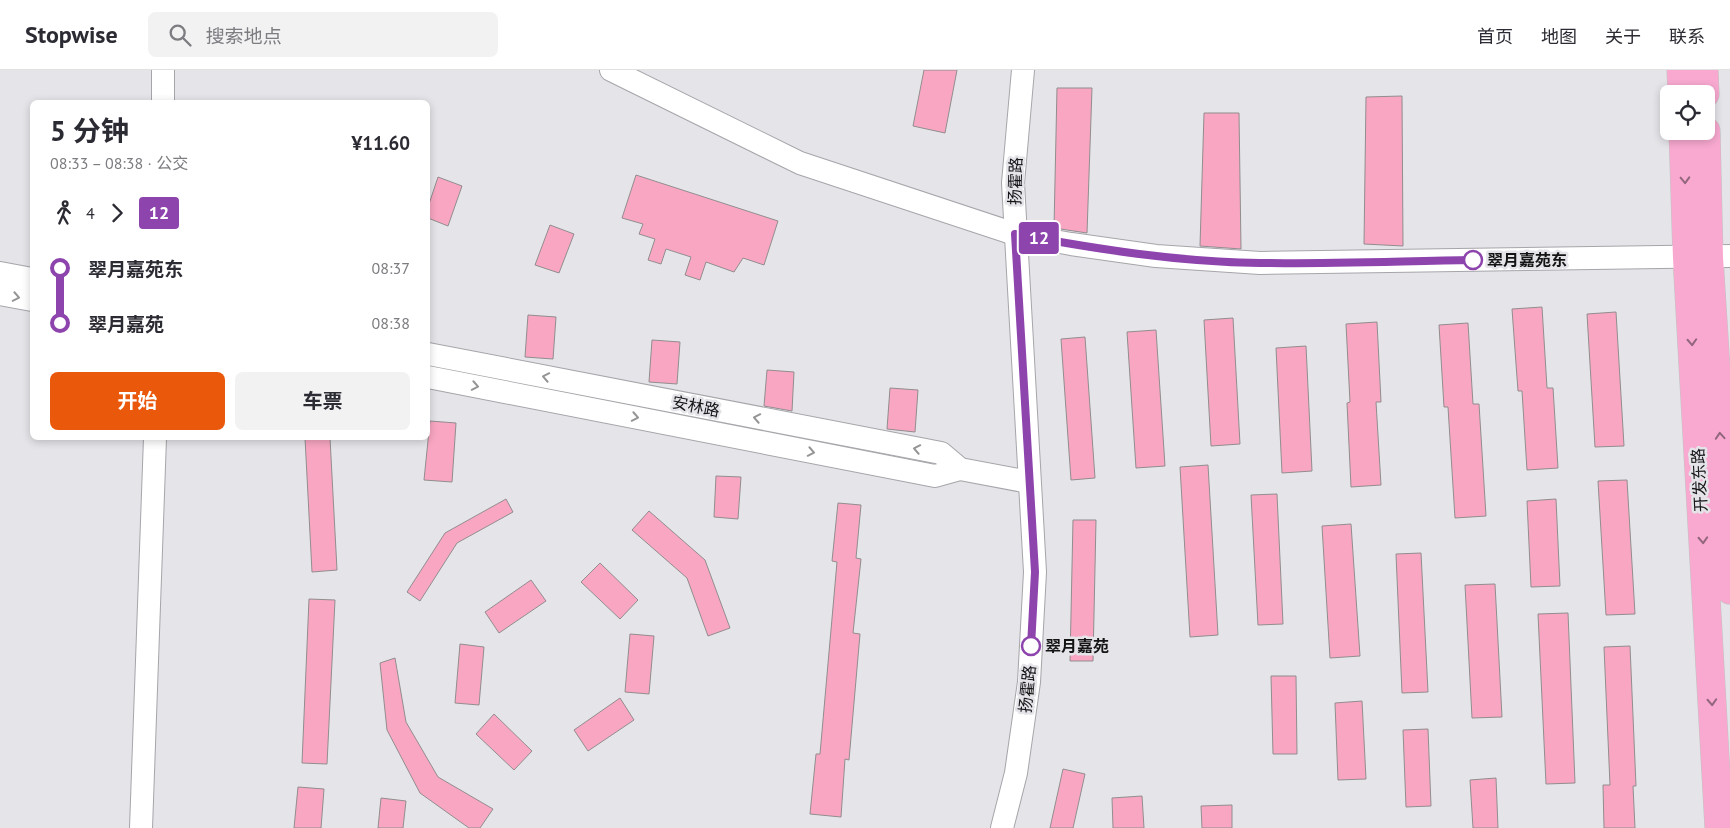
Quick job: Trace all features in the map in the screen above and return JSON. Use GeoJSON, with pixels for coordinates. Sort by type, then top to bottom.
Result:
{"type":"FeatureCollection","features":[{"type":"Feature","properties":{"kind":"main road"},"geometry":{"type":"LineString","coordinates":[[1682,70],[1682,85]]}},
{"type":"Feature","properties":{"kind":"main road"},"geometry":{"type":"LineString","coordinates":[[1704,70],[1705,85]]}},
{"type":"Feature","properties":{"kind":"main road","name":"开发东路"},"geometry":{"type":"LineString","coordinates":[[1685,140],[1709,257],[1730,590]]}},
{"type":"Feature","properties":{"kind":"main road","name":"开发东路"},"geometry":{"type":"LineString","coordinates":[[1706,140],[1719,828]]}},
{"type":"Feature","properties":{"kind":"street"},"geometry":{"type":"LineString","coordinates":[[162,100],[163,70]]}},
{"type":"Feature","properties":{"kind":"street"},"geometry":{"type":"LineString","coordinates":[[611,70],[800,163],[1015,234],[1071,244],[1156,256],[1260,263],[1709,257]]}},
{"type":"Feature","properties":{"kind":"street","name":"扬霍路"},"geometry":{"type":"LineString","coordinates":[[1002,828],[1016,773],[1029,682],[1035,572],[1013,183],[1023,70]]}},
{"type":"Feature","properties":{"kind":"street"},"geometry":{"type":"LineString","coordinates":[[0,273],[30,279]]}},
{"type":"Feature","properties":{"kind":"street"},"geometry":{"type":"LineString","coordinates":[[0,294],[30,300]]}},
{"type":"Feature","properties":{"kind":"street","name":"安林路"},"geometry":{"type":"LineString","coordinates":[[430,354],[941,453],[960,468],[1030,482]]}},
{"type":"Feature","properties":{"kind":"street","name":"安林路"},"geometry":{"type":"LineString","coordinates":[[430,376],[935,476],[960,468]]}},
{"type":"Feature","properties":{"kind":"street"},"geometry":{"type":"LineString","coordinates":[[574,405],[575,383]]}},
{"type":"Feature","properties":{"kind":"street"},"geometry":{"type":"LineString","coordinates":[[141,828],[155,440]]}},
{"type":"Feature","properties":{"kind":"building"},"geometry":{"type":"Polygon","coordinates":[[[924,70],[957,70],[945,133],[913,126],[924,70]]]}},
{"type":"Feature","properties":{"kind":"building"},"geometry":{"type":"Polygon","coordinates":[[[1057,88],[1092,88],[1087,233],[1054,228],[1057,88]]]}},
{"type":"Feature","properties":{"kind":"building"},"geometry":{"type":"Polygon","coordinates":[[[1402,96],[1403,246],[1364,244],[1366,97],[1402,96]]]}},
{"type":"Feature","properties":{"kind":"building"},"geometry":{"type":"Polygon","coordinates":[[[1204,113],[1239,113],[1241,249],[1200,246],[1204,113]]]}},
{"type":"Feature","properties":{"kind":"building"},"geometry":{"type":"Polygon","coordinates":[[[636,175],[778,221],[764,265],[743,258],[734,272],[706,262],[700,280],[685,275],[691,257],[666,249],[661,264],[648,260],[655,239],[639,234],[643,224],[622,218],[636,175]]]}},
{"type":"Feature","properties":{"kind":"building"},"geometry":{"type":"Polygon","coordinates":[[[438,177],[462,186],[448,226],[430,219],[430,201],[438,177]]]}},
{"type":"Feature","properties":{"kind":"building"},"geometry":{"type":"Polygon","coordinates":[[[550,225],[574,234],[559,273],[535,265],[550,225]]]}},
{"type":"Feature","properties":{"kind":"building"},"geometry":{"type":"Polygon","coordinates":[[[1542,307],[1547,388],[1553,388],[1558,468],[1527,470],[1522,391],[1518,391],[1512,309],[1542,307]]]}},
{"type":"Feature","properties":{"kind":"building"},"geometry":{"type":"Polygon","coordinates":[[[1616,312],[1624,446],[1595,447],[1587,314],[1616,312]]]}},
{"type":"Feature","properties":{"kind":"building"},"geometry":{"type":"Polygon","coordinates":[[[528,315],[556,317],[553,359],[525,357],[528,315]]]}},
{"type":"Feature","properties":{"kind":"building"},"geometry":{"type":"Polygon","coordinates":[[[1233,318],[1240,444],[1211,446],[1204,320],[1233,318]]]}},
{"type":"Feature","properties":{"kind":"building"},"geometry":{"type":"Polygon","coordinates":[[[1377,322],[1381,402],[1376,402],[1381,485],[1351,487],[1347,403],[1350,402],[1346,324],[1377,322]]]}},
{"type":"Feature","properties":{"kind":"building"},"geometry":{"type":"Polygon","coordinates":[[[1468,323],[1473,404],[1479,404],[1486,516],[1455,518],[1448,407],[1444,407],[1439,325],[1468,323]]]}},
{"type":"Feature","properties":{"kind":"building"},"geometry":{"type":"Polygon","coordinates":[[[1156,330],[1165,466],[1136,468],[1127,332],[1156,330]]]}},
{"type":"Feature","properties":{"kind":"building"},"geometry":{"type":"Polygon","coordinates":[[[1085,337],[1095,478],[1071,480],[1061,339],[1085,337]]]}},
{"type":"Feature","properties":{"kind":"building"},"geometry":{"type":"Polygon","coordinates":[[[652,340],[680,342],[677,384],[649,382],[652,340]]]}},
{"type":"Feature","properties":{"kind":"building"},"geometry":{"type":"Polygon","coordinates":[[[1306,346],[1312,471],[1282,473],[1276,348],[1306,346]]]}},
{"type":"Feature","properties":{"kind":"building"},"geometry":{"type":"Polygon","coordinates":[[[767,370],[794,372],[792,411],[764,406],[767,370]]]}},
{"type":"Feature","properties":{"kind":"building"},"geometry":{"type":"Polygon","coordinates":[[[890,388],[918,390],[915,432],[887,429],[890,388]]]}},
{"type":"Feature","properties":{"kind":"building"},"geometry":{"type":"Polygon","coordinates":[[[430,421],[456,423],[452,482],[424,480],[428,440],[430,440],[430,421]]]}},
{"type":"Feature","properties":{"kind":"building"},"geometry":{"type":"Polygon","coordinates":[[[305,440],[330,440],[337,570],[312,572],[305,440]]]}},
{"type":"Feature","properties":{"kind":"building"},"geometry":{"type":"Polygon","coordinates":[[[1208,465],[1218,635],[1190,637],[1180,467],[1208,465]]]}},
{"type":"Feature","properties":{"kind":"building"},"geometry":{"type":"Polygon","coordinates":[[[716,476],[741,477],[738,519],[714,517],[716,476]]]}},
{"type":"Feature","properties":{"kind":"building"},"geometry":{"type":"Polygon","coordinates":[[[1627,480],[1635,614],[1606,615],[1598,481],[1627,480]]]}},
{"type":"Feature","properties":{"kind":"building"},"geometry":{"type":"Polygon","coordinates":[[[1277,494],[1283,624],[1258,625],[1251,495],[1277,494]]]}},
{"type":"Feature","properties":{"kind":"building"},"geometry":{"type":"Polygon","coordinates":[[[506,499],[513,512],[457,543],[420,601],[407,592],[445,533],[506,499]]]}},
{"type":"Feature","properties":{"kind":"building"},"geometry":{"type":"Polygon","coordinates":[[[1556,499],[1560,586],[1531,587],[1527,501],[1556,499]]]}},
{"type":"Feature","properties":{"kind":"building"},"geometry":{"type":"Polygon","coordinates":[[[838,503],[861,505],[856,558],[861,559],[853,633],[860,634],[849,760],[845,759],[841,817],[810,814],[816,754],[820,754],[837,562],[832,561],[838,503]]]}},
{"type":"Feature","properties":{"kind":"building"},"geometry":{"type":"Polygon","coordinates":[[[649,511],[705,560],[730,628],[708,636],[687,578],[632,530],[649,511]]]}},
{"type":"Feature","properties":{"kind":"building"},"geometry":{"type":"Polygon","coordinates":[[[1073,520],[1096,520],[1093,661],[1070,661],[1073,520]]]}},
{"type":"Feature","properties":{"kind":"building"},"geometry":{"type":"Polygon","coordinates":[[[1351,524],[1360,656],[1330,658],[1322,526],[1351,524]]]}},
{"type":"Feature","properties":{"kind":"building"},"geometry":{"type":"Polygon","coordinates":[[[1421,553],[1428,692],[1402,693],[1396,554],[1421,553]]]}},
{"type":"Feature","properties":{"kind":"building"},"geometry":{"type":"Polygon","coordinates":[[[600,563],[638,600],[620,619],[581,582],[600,563]]]}},
{"type":"Feature","properties":{"kind":"building"},"geometry":{"type":"Polygon","coordinates":[[[531,580],[546,601],[499,633],[485,612],[531,580]]]}},
{"type":"Feature","properties":{"kind":"building"},"geometry":{"type":"Polygon","coordinates":[[[1495,584],[1502,717],[1472,718],[1465,585],[1495,584]]]}},
{"type":"Feature","properties":{"kind":"building"},"geometry":{"type":"Polygon","coordinates":[[[309,599],[335,600],[327,764],[302,763],[309,599]]]}},
{"type":"Feature","properties":{"kind":"building"},"geometry":{"type":"Polygon","coordinates":[[[1568,613],[1575,783],[1546,784],[1538,614],[1568,613]]]}},
{"type":"Feature","properties":{"kind":"building"},"geometry":{"type":"Polygon","coordinates":[[[630,634],[654,636],[649,694],[625,692],[630,634]]]}},
{"type":"Feature","properties":{"kind":"building"},"geometry":{"type":"Polygon","coordinates":[[[460,644],[484,647],[479,705],[455,703],[460,644]]]}},
{"type":"Feature","properties":{"kind":"building"},"geometry":{"type":"Polygon","coordinates":[[[1630,646],[1636,786],[1633,786],[1635,828],[1604,828],[1603,785],[1610,785],[1604,647],[1630,646]]]}},
{"type":"Feature","properties":{"kind":"building"},"geometry":{"type":"Polygon","coordinates":[[[395,658],[406,722],[438,777],[493,809],[480,828],[469,828],[420,793],[387,730],[380,663],[395,658]]]}},
{"type":"Feature","properties":{"kind":"building"},"geometry":{"type":"Polygon","coordinates":[[[1271,676],[1296,676],[1297,754],[1273,754],[1271,676]]]}},
{"type":"Feature","properties":{"kind":"building"},"geometry":{"type":"Polygon","coordinates":[[[620,698],[634,720],[588,751],[574,730],[620,698]]]}},
{"type":"Feature","properties":{"kind":"building"},"geometry":{"type":"Polygon","coordinates":[[[1362,701],[1366,779],[1338,780],[1335,703],[1362,701]]]}},
{"type":"Feature","properties":{"kind":"building"},"geometry":{"type":"Polygon","coordinates":[[[494,714],[532,751],[514,770],[476,734],[494,714]]]}},
{"type":"Feature","properties":{"kind":"building"},"geometry":{"type":"Polygon","coordinates":[[[1428,729],[1431,806],[1406,807],[1403,730],[1428,729]]]}},
{"type":"Feature","properties":{"kind":"building"},"geometry":{"type":"Polygon","coordinates":[[[1063,769],[1085,774],[1073,828],[1050,828],[1063,769]]]}},
{"type":"Feature","properties":{"kind":"building"},"geometry":{"type":"Polygon","coordinates":[[[1496,778],[1498,828],[1473,828],[1470,780],[1496,778]]]}},
{"type":"Feature","properties":{"kind":"building"},"geometry":{"type":"Polygon","coordinates":[[[298,787],[324,789],[321,828],[294,828],[298,787]]]}},
{"type":"Feature","properties":{"kind":"building"},"geometry":{"type":"Polygon","coordinates":[[[1142,796],[1144,828],[1113,828],[1112,798],[1142,796]]]}},
{"type":"Feature","properties":{"kind":"building"},"geometry":{"type":"Polygon","coordinates":[[[381,798],[406,801],[403,828],[378,828],[381,798]]]}},
{"type":"Feature","properties":{"kind":"building"},"geometry":{"type":"Polygon","coordinates":[[[1232,805],[1232,828],[1202,828],[1201,806],[1232,805]]]}},
{"type":"Feature","properties":{"kind":"bus line","name":"12"},"geometry":{"type":"LineString","coordinates":[[1031,646],[1035,572],[1015,234],[1156,256],[1260,263],[1473,260]]}},
{"type":"Feature","properties":{"kind":"place","name":"翠月嘉苑东"},"geometry":{"type":"Point","coordinates":[1473,260]}},
{"type":"Feature","properties":{"kind":"place","name":"翠月嘉苑"},"geometry":{"type":"Point","coordinates":[1031,646]}}]}
